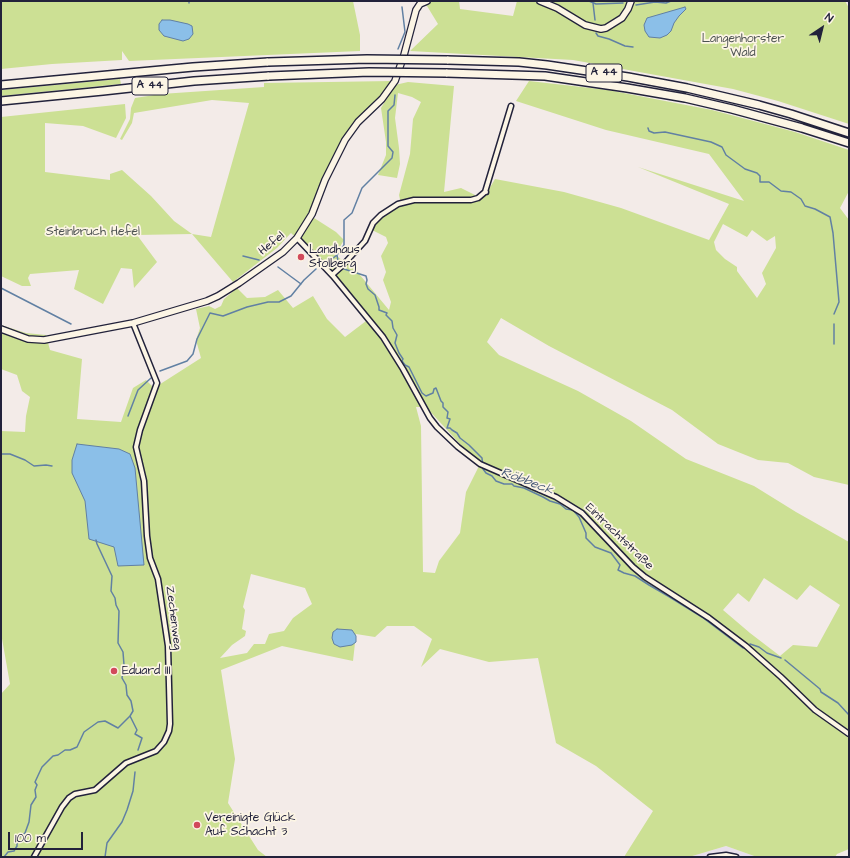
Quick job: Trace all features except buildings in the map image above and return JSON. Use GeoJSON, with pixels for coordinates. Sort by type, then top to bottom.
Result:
{"type":"FeatureCollection","features":[{"type":"Feature","properties":{"kind":"highway","name":"A 44"},"geometry":{"type":"LineString","coordinates":[[1,85],[229,64],[268,62],[367,59],[498,62],[547,65],[628,77],[687,88],[759,105],[849,133]]}},
{"type":"Feature","properties":{"kind":"highway","name":"A 44"},"geometry":{"type":"LineString","coordinates":[[1,101],[110,91],[194,81],[269,76],[369,72],[546,76],[685,98],[802,128],[849,143]]}},
{"type":"Feature","properties":{"kind":"main road","name":"Hefel"},"geometry":{"type":"LineString","coordinates":[[1,329],[28,339],[44,340],[133,323],[196,305],[218,296],[283,252],[297,238],[312,214],[328,174],[345,140],[358,122],[382,99],[395,81],[404,55],[416,10],[420,3],[428,1]]}},
{"type":"Feature","properties":{"kind":"main road"},"geometry":{"type":"LineString","coordinates":[[540,1],[557,8],[585,25],[601,29],[606,28],[622,18],[631,1]]}},
{"type":"Feature","properties":{"kind":"street"},"geometry":{"type":"LineString","coordinates":[[332,275],[366,241],[373,223],[381,215],[398,204],[414,200],[471,200],[478,198],[486,192],[511,106]]}},
{"type":"Feature","properties":{"kind":"street","name":"Eintrachtstraße"},"geometry":{"type":"LineString","coordinates":[[297,238],[326,268],[383,337],[403,369],[430,418],[458,448],[480,464],[556,498],[582,513],[638,571],[709,618],[781,677],[815,710],[849,734]]}},
{"type":"Feature","properties":{"kind":"street","name":"Zechenweg"},"geometry":{"type":"LineString","coordinates":[[34,857],[62,807],[69,798],[75,794],[95,790],[126,763],[156,751],[164,742],[169,731],[168,646],[158,578],[150,558],[147,536],[144,481],[136,448],[140,430],[157,383],[133,323]]}},
{"type":"Feature","properties":{"kind":"street"},"geometry":{"type":"LineString","coordinates":[[710,857],[726,855],[736,857]]}},
{"type":"Feature","properties":{"kind":"shaded area"},"geometry":{"type":"Polygon","coordinates":[[[726,846],[757,857],[689,857],[726,846]]]}},
{"type":"Feature","properties":{"kind":"green space"},"geometry":{"type":"Polygon","coordinates":[[[1,1],[353,1],[360,35],[360,51],[129,61],[122,51],[122,60],[52,64],[1,69],[1,1]]]}},
{"type":"Feature","properties":{"kind":"green space","name":"Langenhorster Wald"},"geometry":{"type":"Polygon","coordinates":[[[415,1],[459,1],[460,9],[513,16],[517,1],[845,1],[849,8],[849,124],[778,101],[733,89],[573,60],[410,51],[438,24],[427,6],[415,1]]]}},
{"type":"Feature","properties":{"kind":"green space"},"geometry":{"type":"Polygon","coordinates":[[[120,79],[121,84],[1,96],[1,90],[120,79]]]}},
{"type":"Feature","properties":{"kind":"green space"},"geometry":{"type":"Polygon","coordinates":[[[395,81],[353,127],[311,216],[336,232],[344,240],[335,255],[355,269],[389,310],[391,302],[383,280],[386,272],[381,256],[388,243],[386,237],[372,230],[379,218],[401,204],[399,195],[410,154],[413,119],[421,102],[412,97],[398,93],[395,118],[400,164],[397,178],[378,175],[386,155],[386,142],[381,108],[395,85],[408,82],[454,86],[444,192],[461,188],[475,195],[485,196],[495,179],[564,192],[621,208],[709,240],[729,204],[638,167],[744,201],[709,154],[606,130],[516,101],[529,81],[608,90],[712,110],[795,132],[849,150],[849,191],[840,208],[849,220],[849,485],[814,477],[788,463],[758,460],[718,444],[672,410],[549,346],[501,318],[487,342],[499,355],[578,391],[631,421],[686,459],[754,486],[849,542],[849,849],[837,854],[835,857],[757,857],[726,846],[689,857],[624,857],[653,811],[596,766],[556,743],[538,658],[489,662],[440,649],[421,667],[432,639],[414,626],[387,626],[375,637],[356,634],[353,661],[282,646],[221,670],[235,759],[228,803],[258,850],[267,857],[1,857],[1,694],[10,684],[1,633],[1,431],[25,432],[26,416],[30,397],[22,391],[17,375],[1,369],[1,325],[26,333],[46,335],[50,350],[82,359],[77,419],[121,422],[133,388],[146,380],[154,388],[201,358],[196,340],[200,328],[196,309],[209,306],[215,309],[221,306],[224,299],[237,288],[247,298],[265,297],[278,290],[293,308],[313,296],[327,319],[345,337],[370,318],[332,272],[291,233],[277,248],[233,282],[192,234],[211,237],[249,103],[212,100],[134,113],[132,123],[122,140],[120,139],[130,119],[131,108],[135,98],[161,94],[264,87],[264,83],[395,81]],[[723,224],[714,242],[716,250],[725,259],[737,267],[737,271],[757,298],[766,284],[762,273],[776,248],[775,236],[767,241],[752,230],[747,237],[723,224]],[[416,407],[421,426],[423,572],[435,573],[439,561],[460,533],[466,492],[481,462],[472,457],[426,407],[416,407]],[[251,574],[243,607],[245,610],[242,629],[246,631],[245,636],[232,645],[220,658],[247,653],[254,644],[265,644],[269,634],[284,631],[293,618],[312,604],[305,588],[251,574]],[[764,578],[749,602],[738,593],[723,610],[780,656],[793,645],[817,647],[840,605],[810,585],[797,600],[764,578]]]}},
{"type":"Feature","properties":{"kind":"green space","name":"Steinbruch Hefel"},"geometry":{"type":"Polygon","coordinates":[[[125,104],[126,118],[116,138],[83,126],[45,123],[45,172],[110,180],[110,174],[122,170],[151,196],[174,221],[192,234],[137,235],[157,262],[134,288],[132,269],[121,268],[103,304],[74,289],[79,270],[30,274],[28,278],[31,286],[22,286],[1,276],[1,117],[125,104]]]}},
{"type":"Feature","properties":{"kind":"water"},"geometry":{"type":"Polygon","coordinates":[[[685,7],[686,9],[679,16],[671,31],[667,35],[660,38],[649,37],[645,31],[644,25],[647,18],[685,7]]]}},
{"type":"Feature","properties":{"kind":"water"},"geometry":{"type":"Polygon","coordinates":[[[162,20],[170,20],[188,24],[192,26],[193,34],[189,39],[183,41],[164,36],[159,30],[159,24],[162,20]]]}},
{"type":"Feature","properties":{"kind":"water"},"geometry":{"type":"Polygon","coordinates":[[[77,444],[119,449],[130,454],[135,468],[144,565],[118,566],[114,547],[89,539],[85,501],[72,473],[72,460],[77,444]]]}},
{"type":"Feature","properties":{"kind":"water"},"geometry":{"type":"Polygon","coordinates":[[[337,629],[352,630],[356,636],[356,642],[352,645],[340,647],[334,644],[332,638],[333,632],[337,629]]]}},
{"type":"Feature","properties":{"kind":"waterway"},"geometry":{"type":"LineString","coordinates":[[589,1],[596,4],[623,3]]}},
{"type":"Feature","properties":{"kind":"waterway"},"geometry":{"type":"LineString","coordinates":[[636,5],[655,2],[666,3],[671,1]]}},
{"type":"Feature","properties":{"kind":"waterway"},"geometry":{"type":"LineString","coordinates":[[593,3],[595,20]]}},
{"type":"Feature","properties":{"kind":"waterway"},"geometry":{"type":"LineString","coordinates":[[398,49],[405,32],[402,7]]}},
{"type":"Feature","properties":{"kind":"waterway"},"geometry":{"type":"LineString","coordinates":[[596,33],[598,36],[625,46],[633,47]]}},
{"type":"Feature","properties":{"kind":"waterway"},"geometry":{"type":"LineString","coordinates":[[328,262],[337,255],[344,245],[344,220],[352,213],[362,188],[392,158],[393,152],[388,146],[388,111],[394,105],[395,95]]}},
{"type":"Feature","properties":{"kind":"waterway"},"geometry":{"type":"LineString","coordinates":[[648,128],[649,131],[654,133],[665,132],[711,142],[722,147],[726,155],[745,169],[757,173],[760,176],[760,182],[769,182],[781,191],[791,192],[801,199],[805,206],[815,209],[830,217],[833,233],[839,302],[834,314]]}},
{"type":"Feature","properties":{"kind":"waterway","name":"Röbbeck"},"geometry":{"type":"LineString","coordinates":[[337,255],[340,264]]}},
{"type":"Feature","properties":{"kind":"waterway"},"geometry":{"type":"LineString","coordinates":[[243,256],[259,260]]}},
{"type":"Feature","properties":{"kind":"waterway"},"geometry":{"type":"LineString","coordinates":[[278,267],[301,284]]}},
{"type":"Feature","properties":{"kind":"waterway"},"geometry":{"type":"LineString","coordinates":[[160,371],[187,361],[193,354],[197,339],[210,313],[223,316],[247,307],[268,302],[279,302],[291,296],[304,280],[316,269]]}},
{"type":"Feature","properties":{"kind":"waterway","name":"Röbbeck"},"geometry":{"type":"LineString","coordinates":[[344,269],[366,276],[366,284],[368,289],[375,295],[379,310],[387,313],[386,315],[392,321],[393,328],[397,335],[395,343],[403,359],[402,361],[409,367],[422,393],[426,396],[433,393],[434,389],[436,388],[443,403],[443,407],[448,412],[447,418],[450,419],[447,428],[450,428],[457,433],[460,438],[482,458],[483,469],[486,473],[492,476],[496,481],[524,488],[550,501],[560,504],[566,509],[573,510],[579,517],[586,533],[586,538],[595,547],[611,553],[620,565],[618,570],[635,576],[702,617],[743,648]]}},
{"type":"Feature","properties":{"kind":"waterway"},"geometry":{"type":"LineString","coordinates":[[1,288],[71,324]]}},
{"type":"Feature","properties":{"kind":"waterway"},"geometry":{"type":"LineString","coordinates":[[834,324],[834,344]]}},
{"type":"Feature","properties":{"kind":"waterway"},"geometry":{"type":"LineString","coordinates":[[128,416],[138,390],[151,378]]}},
{"type":"Feature","properties":{"kind":"waterway"},"geometry":{"type":"LineString","coordinates":[[1,454],[10,454],[25,460],[34,466],[52,466]]}},
{"type":"Feature","properties":{"kind":"waterway"},"geometry":{"type":"LineString","coordinates":[[96,540],[112,576],[111,591],[119,611],[118,643],[123,652],[124,665],[122,678],[126,685],[127,695],[131,701],[133,711],[130,716],[137,730],[135,734],[142,738],[138,750]]}},
{"type":"Feature","properties":{"kind":"waterway","name":"Röbbeck"},"geometry":{"type":"LineString","coordinates":[[750,644],[759,647],[767,653],[781,658]]}},
{"type":"Feature","properties":{"kind":"waterway","name":"Röbbeck"},"geometry":{"type":"LineString","coordinates":[[785,660],[820,689],[821,692],[838,703],[849,715]]}},
{"type":"Feature","properties":{"kind":"waterway"},"geometry":{"type":"LineString","coordinates":[[4,857],[8,852],[14,851],[17,846],[17,839],[25,833],[29,822],[31,805],[36,797],[35,790],[37,785],[35,782],[42,767],[53,756],[58,755],[65,750],[70,750],[77,747],[84,732],[98,722],[105,721],[118,728],[130,716]]}},
{"type":"Feature","properties":{"kind":"waterway"},"geometry":{"type":"LineString","coordinates":[[105,857],[107,843],[122,822],[127,810],[133,791],[135,772]]}},
{"type":"Feature","properties":{"kind":"place","name":"Landhaus Stolberg"},"geometry":{"type":"Point","coordinates":[301,257]}},
{"type":"Feature","properties":{"kind":"place","name":"Eduard III"},"geometry":{"type":"Point","coordinates":[114,671]}},
{"type":"Feature","properties":{"kind":"place","name":"Vereinigte Glück Auf Schacht 3"},"geometry":{"type":"Point","coordinates":[197,825]}}]}
